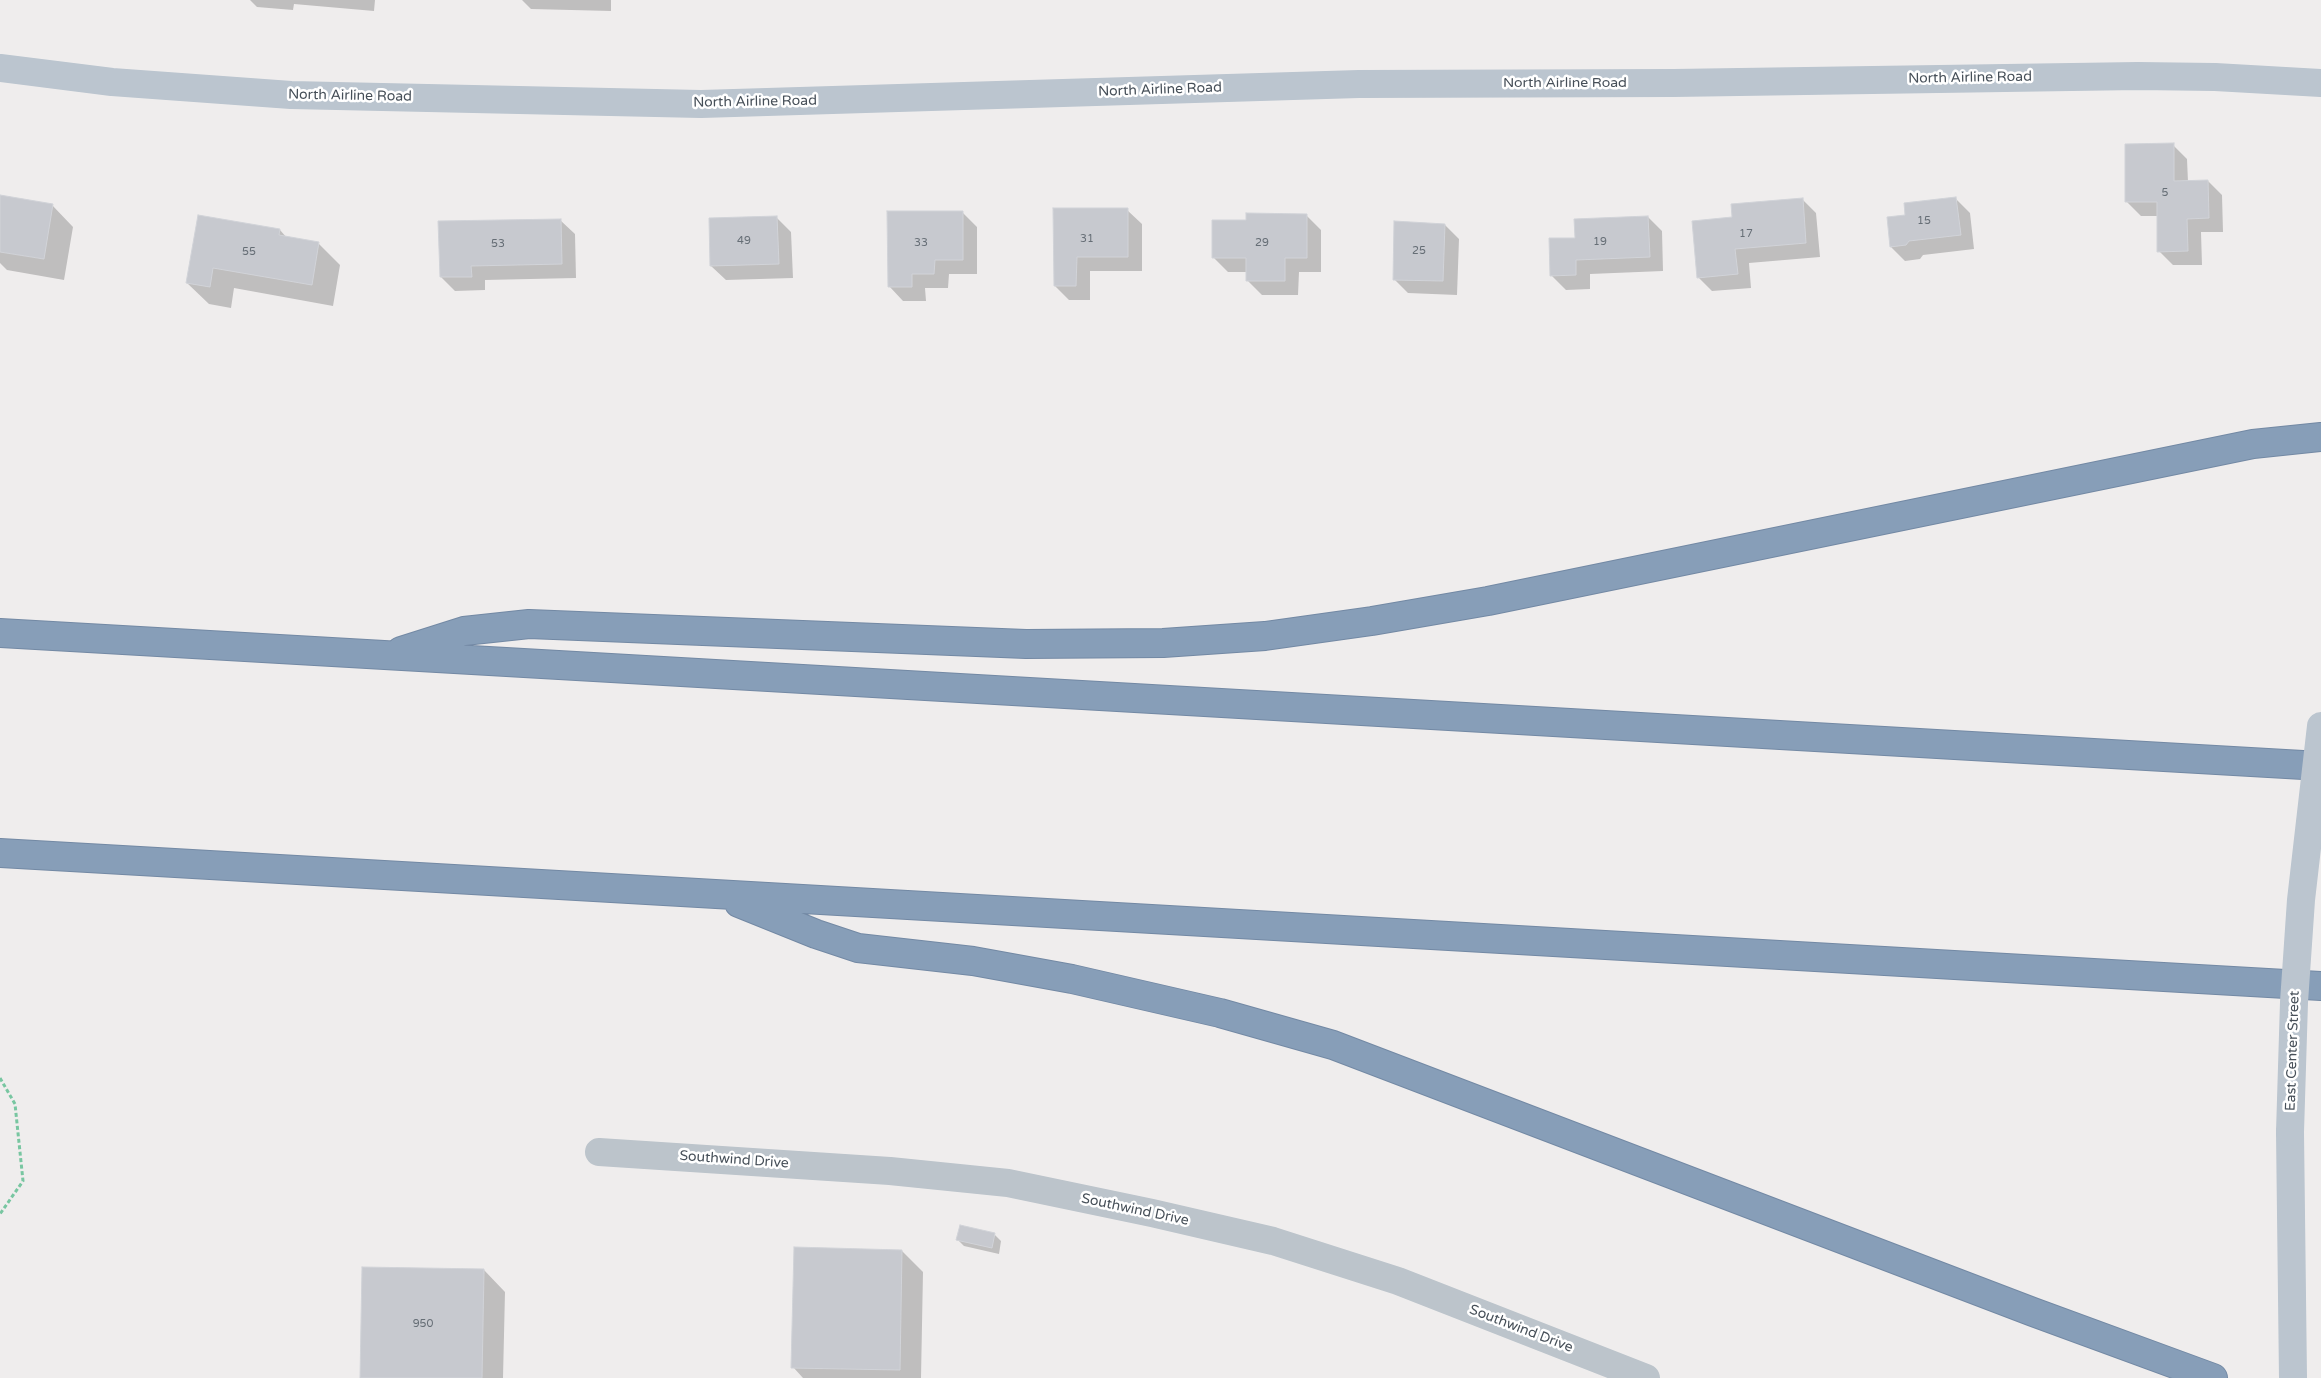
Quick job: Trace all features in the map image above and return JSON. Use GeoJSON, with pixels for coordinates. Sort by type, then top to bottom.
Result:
{"type":"FeatureCollection","features":[{"type":"Feature","properties":{"kind":"highway"},"geometry":{"type":"LineString","coordinates":[[387,655],[464,631],[529,624],[1026,644],[1163,644],[1265,636],[1372,621],[1488,601],[2253,444],[2321,437]]}},
{"type":"Feature","properties":{"kind":"highway"},"geometry":{"type":"LineString","coordinates":[[0,633],[2321,766]]}},
{"type":"Feature","properties":{"kind":"highway"},"geometry":{"type":"LineString","coordinates":[[0,853],[2321,986]]}},
{"type":"Feature","properties":{"kind":"highway"},"geometry":{"type":"LineString","coordinates":[[717,894],[816,934],[858,948],[973,961],[1072,980],[1220,1013],[1333,1045],[2033,1312],[2213,1378]]}},
{"type":"Feature","properties":{"kind":"main road","name":"North Airline Road"},"geometry":{"type":"LineString","coordinates":[[0,68],[112,82],[291,95],[701,104],[1359,84],[1673,83],[2138,76],[2215,77],[2321,83]]}},
{"type":"Feature","properties":{"kind":"main road","name":"East Center Street"},"geometry":{"type":"LineString","coordinates":[[2294,1378],[2290,1132],[2294,1002],[2301,900],[2321,726]]}},
{"type":"Feature","properties":{"kind":"street","name":"Southwind Drive"},"geometry":{"type":"LineString","coordinates":[[599,1152],[890,1171],[1008,1183],[1152,1213],[1273,1241],[1398,1281],[1646,1378]]}},
{"type":"Feature","properties":{"kind":"path"},"geometry":{"type":"LineString","coordinates":[[0,1078],[15,1104],[23,1181],[0,1214]]}},
{"type":"Feature","properties":{"kind":"building"},"geometry":{"type":"Polygon","coordinates":[[[2174,143],[2174,181],[2208,180],[2209,218],[2187,219],[2188,251],[2157,252],[2157,202],[2125,202],[2125,144],[2174,143]]]}},
{"type":"Feature","properties":{"kind":"building"},"geometry":{"type":"Polygon","coordinates":[[[0,195],[53,204],[44,259],[0,252],[0,195]]]}},
{"type":"Feature","properties":{"kind":"building"},"geometry":{"type":"Polygon","coordinates":[[[1956,197],[1961,235],[1909,241],[1906,245],[1890,247],[1887,217],[1905,215],[1904,203],[1956,197]]]}},
{"type":"Feature","properties":{"kind":"building"},"geometry":{"type":"Polygon","coordinates":[[[1803,198],[1806,243],[1735,249],[1738,274],[1697,278],[1692,221],[1732,217],[1731,204],[1803,198]]]}},
{"type":"Feature","properties":{"kind":"building"},"geometry":{"type":"Polygon","coordinates":[[[1053,208],[1128,208],[1128,257],[1077,257],[1076,286],[1054,286],[1053,208]]]}},
{"type":"Feature","properties":{"kind":"building"},"geometry":{"type":"Polygon","coordinates":[[[887,211],[963,211],[963,260],[935,260],[934,274],[912,274],[912,287],[888,287],[887,211]]]}},
{"type":"Feature","properties":{"kind":"building"},"geometry":{"type":"Polygon","coordinates":[[[1246,213],[1307,214],[1307,258],[1285,258],[1285,281],[1246,281],[1246,258],[1212,258],[1212,220],[1246,220],[1246,213]]]}},
{"type":"Feature","properties":{"kind":"building"},"geometry":{"type":"Polygon","coordinates":[[[198,215],[280,229],[279,235],[319,242],[312,285],[213,268],[210,287],[186,283],[198,215]]]}},
{"type":"Feature","properties":{"kind":"building"},"geometry":{"type":"Polygon","coordinates":[[[777,216],[779,264],[710,266],[709,218],[777,216]]]}},
{"type":"Feature","properties":{"kind":"building"},"geometry":{"type":"Polygon","coordinates":[[[1648,216],[1650,257],[1576,260],[1576,275],[1550,276],[1549,238],[1575,238],[1574,219],[1648,216]]]}},
{"type":"Feature","properties":{"kind":"building"},"geometry":{"type":"Polygon","coordinates":[[[561,219],[562,264],[471,266],[472,277],[440,277],[438,221],[561,219]]]}},
{"type":"Feature","properties":{"kind":"building"},"geometry":{"type":"Polygon","coordinates":[[[1394,221],[1445,224],[1443,281],[1393,280],[1394,221]]]}},
{"type":"Feature","properties":{"kind":"building"},"geometry":{"type":"Polygon","coordinates":[[[960,1225],[995,1233],[992,1248],[956,1240],[960,1225]]]}},
{"type":"Feature","properties":{"kind":"building"},"geometry":{"type":"Polygon","coordinates":[[[794,1247],[902,1250],[900,1370],[791,1368],[794,1247]]]}},
{"type":"Feature","properties":{"kind":"building"},"geometry":{"type":"Polygon","coordinates":[[[362,1267],[484,1269],[482,1378],[360,1378],[362,1267]]]}}]}
